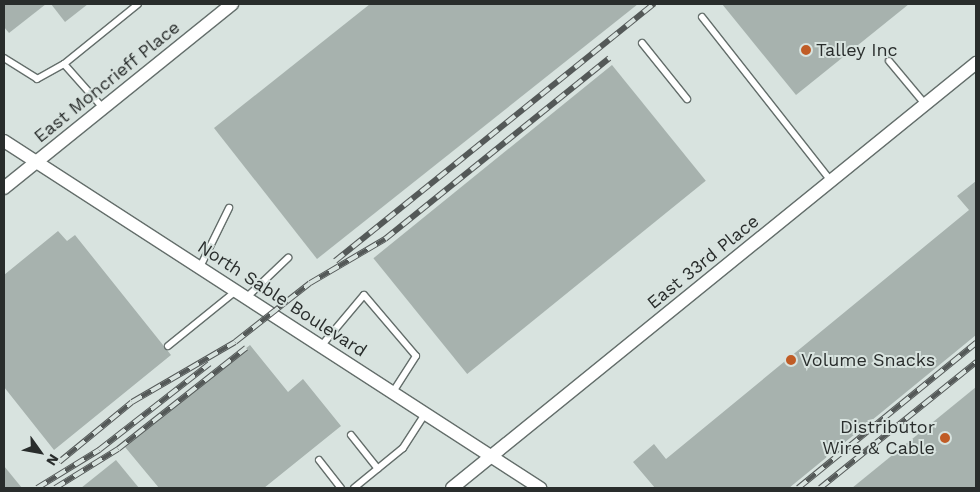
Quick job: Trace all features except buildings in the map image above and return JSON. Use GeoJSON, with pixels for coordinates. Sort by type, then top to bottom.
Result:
{"type":"FeatureCollection","features":[{"type":"Feature","properties":{"kind":"street","name":"East Moncrieff Place"},"geometry":{"type":"LineString","coordinates":[[4,188],[232,4]]}},
{"type":"Feature","properties":{"kind":"street","name":"East 33rd Place"},"geometry":{"type":"LineString","coordinates":[[452,488],[976,63]]}},
{"type":"Feature","properties":{"kind":"street","name":"North Sable Boulevard"},"geometry":{"type":"LineString","coordinates":[[4,141],[242,293],[540,488]]}},
{"type":"Feature","properties":{"kind":"lane"},"geometry":{"type":"LineString","coordinates":[[4,58],[37,79],[64,64],[138,4]]}},
{"type":"Feature","properties":{"kind":"lane"},"geometry":{"type":"LineString","coordinates":[[702,17],[831,181]]}},
{"type":"Feature","properties":{"kind":"lane"},"geometry":{"type":"LineString","coordinates":[[642,43],[687,98]]}},
{"type":"Feature","properties":{"kind":"lane"},"geometry":{"type":"LineString","coordinates":[[890,61],[925,104]]}},
{"type":"Feature","properties":{"kind":"lane"},"geometry":{"type":"LineString","coordinates":[[64,64],[103,108]]}},
{"type":"Feature","properties":{"kind":"lane"},"geometry":{"type":"LineString","coordinates":[[200,267],[229,208]]}},
{"type":"Feature","properties":{"kind":"lane"},"geometry":{"type":"LineString","coordinates":[[168,346],[288,258]]}},
{"type":"Feature","properties":{"kind":"lane"},"geometry":{"type":"LineString","coordinates":[[322,345],[364,295],[416,356],[393,392]]}},
{"type":"Feature","properties":{"kind":"lane"},"geometry":{"type":"LineString","coordinates":[[354,488],[403,448],[425,414]]}},
{"type":"Feature","properties":{"kind":"lane"},"geometry":{"type":"LineString","coordinates":[[351,436],[378,469]]}},
{"type":"Feature","properties":{"kind":"lane"},"geometry":{"type":"LineString","coordinates":[[319,460],[341,488]]}},
{"type":"Feature","properties":{"kind":"railway"},"geometry":{"type":"LineString","coordinates":[[335,261],[654,4]]}},
{"type":"Feature","properties":{"kind":"railway"},"geometry":{"type":"LineString","coordinates":[[59,462],[132,402],[235,342],[310,283],[385,239],[609,58]]}},
{"type":"Feature","properties":{"kind":"railway"},"geometry":{"type":"LineString","coordinates":[[798,488],[976,343]]}},
{"type":"Feature","properties":{"kind":"railway"},"geometry":{"type":"LineString","coordinates":[[55,488],[118,449],[246,348]]}},
{"type":"Feature","properties":{"kind":"railway"},"geometry":{"type":"LineString","coordinates":[[820,488],[976,362]]}},
{"type":"Feature","properties":{"kind":"railway"},"geometry":{"type":"LineString","coordinates":[[37,488],[99,450],[209,364]]}},
{"type":"Feature","properties":{"kind":"place","name":"Talley Inc"},"geometry":{"type":"Point","coordinates":[806,50]}},
{"type":"Feature","properties":{"kind":"place","name":"Volume Snacks"},"geometry":{"type":"Point","coordinates":[791,360]}},
{"type":"Feature","properties":{"kind":"place","name":"Distributor Wire & Cable"},"geometry":{"type":"Point","coordinates":[945,438]}}]}
